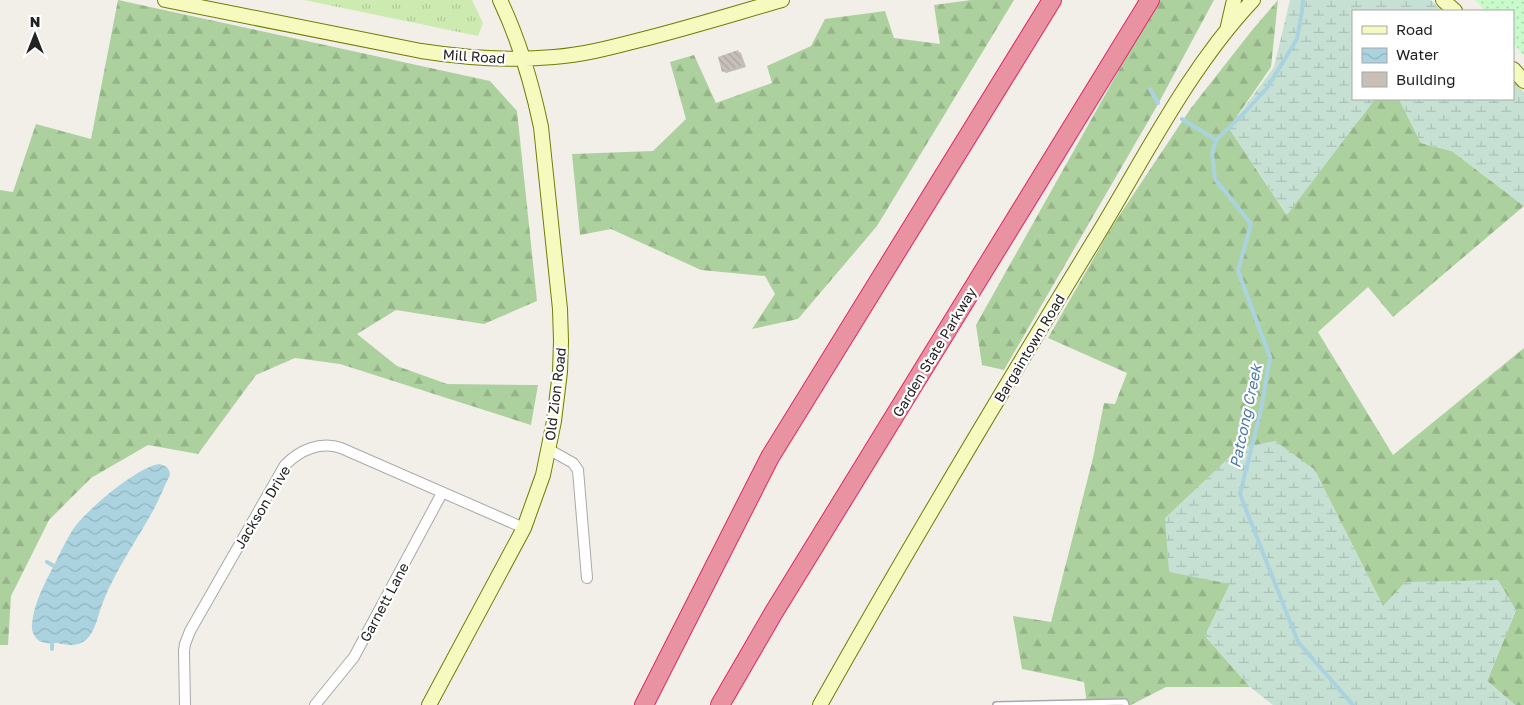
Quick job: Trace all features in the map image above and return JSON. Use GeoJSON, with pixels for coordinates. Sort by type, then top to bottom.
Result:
{"type":"FeatureCollection","features":[{"type":"Feature","properties":{"kind":"highway"},"geometry":{"type":"LineString","coordinates":[[644,705],[770,457],[1052,0]]}},
{"type":"Feature","properties":{"kind":"highway","name":"Garden State Parkway"},"geometry":{"type":"LineString","coordinates":[[720,705],[795,578],[1150,0]]}},
{"type":"Feature","properties":{"kind":"street","name":"Mill Road"},"geometry":{"type":"LineString","coordinates":[[165,0],[453,56],[494,59],[555,57],[610,48],[676,32],[782,0]]}},
{"type":"Feature","properties":{"kind":"street","name":"Old Zion Road"},"geometry":{"type":"LineString","coordinates":[[428,705],[524,528],[542,475],[548,449],[554,421],[560,372],[560,309],[541,127],[535,98],[508,17],[500,0]]}},
{"type":"Feature","properties":{"kind":"street"},"geometry":{"type":"LineString","coordinates":[[1228,28],[1234,0]]}},
{"type":"Feature","properties":{"kind":"street","name":"Bargaintown Road"},"geometry":{"type":"LineString","coordinates":[[820,705],[981,429],[1156,136],[1200,66],[1228,28],[1252,0]]}},
{"type":"Feature","properties":{"kind":"street"},"geometry":{"type":"LineString","coordinates":[[1443,0],[1454,10]]}},
{"type":"Feature","properties":{"kind":"street"},"geometry":{"type":"LineString","coordinates":[[1514,70],[1524,80]]}},
{"type":"Feature","properties":{"kind":"street","name":"Jackson Drive"},"geometry":{"type":"LineString","coordinates":[[185,705],[184,652],[187,637],[280,474],[290,460],[306,450],[320,446],[336,446],[524,528]]}},
{"type":"Feature","properties":{"kind":"street"},"geometry":{"type":"LineString","coordinates":[[548,449],[573,463],[578,470],[587,578]]}},
{"type":"Feature","properties":{"kind":"street","name":"Garnett Lane"},"geometry":{"type":"LineString","coordinates":[[315,705],[354,657],[442,493]]}},
{"type":"Feature","properties":{"kind":"lane"},"geometry":{"type":"LineString","coordinates":[[996,705],[1126,702],[1126,705]]}},
{"type":"Feature","properties":{"kind":"green space"},"geometry":{"type":"Polygon","coordinates":[[[118,0],[490,81],[517,111],[537,301],[484,324],[396,310],[357,334],[397,366],[447,384],[538,385],[531,425],[340,364],[295,358],[256,375],[198,454],[148,445],[91,478],[49,520],[11,596],[8,645],[0,645],[0,190],[13,192],[36,124],[91,139],[118,0]]]}},
{"type":"Feature","properties":{"kind":"green space"},"geometry":{"type":"Polygon","coordinates":[[[304,0],[472,0],[483,23],[478,36],[304,0]]]}},
{"type":"Feature","properties":{"kind":"green space"},"geometry":{"type":"Polygon","coordinates":[[[971,0],[1014,0],[877,226],[798,319],[752,329],[775,294],[765,276],[701,270],[611,229],[580,235],[572,154],[653,151],[686,119],[670,62],[694,55],[716,103],[772,83],[767,66],[811,46],[825,19],[885,11],[894,38],[940,44],[934,5],[971,0]]]}},
{"type":"Feature","properties":{"kind":"green space"},"geometry":{"type":"Polygon","coordinates":[[[1160,0],[1214,0],[1157,106],[1004,370],[982,365],[976,325],[1160,0]]]}},
{"type":"Feature","properties":{"kind":"green space"},"geometry":{"type":"Polygon","coordinates":[[[1278,0],[1271,67],[1229,128],[1286,214],[1374,100],[1400,100],[1421,143],[1452,151],[1524,206],[1393,317],[1368,287],[1318,332],[1393,455],[1524,348],[1524,705],[1515,705],[1487,681],[1516,610],[1383,606],[1314,469],[1230,584],[1205,636],[1250,687],[1166,687],[1131,705],[1087,705],[1084,682],[1022,669],[1013,616],[1051,622],[1093,458],[1104,403],[1115,404],[1127,373],[1048,338],[1111,228],[1191,108],[1278,0]]]}},
{"type":"Feature","properties":{"kind":"green space"},"geometry":{"type":"Polygon","coordinates":[[[1290,0],[1431,0],[1441,10],[1352,10],[1352,100],[1374,100],[1287,215],[1229,128],[1274,67],[1290,0]]]}},
{"type":"Feature","properties":{"kind":"green space"},"geometry":{"type":"Polygon","coordinates":[[[1475,0],[1524,0],[1524,56],[1514,44],[1514,10],[1484,10],[1475,0]]]}},
{"type":"Feature","properties":{"kind":"green space"},"geometry":{"type":"Polygon","coordinates":[[[1514,82],[1524,92],[1524,206],[1452,151],[1421,143],[1400,100],[1514,100],[1514,82]]]}},
{"type":"Feature","properties":{"kind":"green space"},"geometry":{"type":"Polygon","coordinates":[[[1275,441],[1314,469],[1383,606],[1405,582],[1498,580],[1516,610],[1487,681],[1515,705],[1273,705],[1250,687],[1205,636],[1230,584],[1169,572],[1165,518],[1239,448],[1275,441]]]}},
{"type":"Feature","properties":{"kind":"water"},"geometry":{"type":"Polygon","coordinates":[[[159,464],[167,467],[170,475],[154,509],[114,578],[89,636],[86,640],[76,645],[44,643],[40,641],[35,637],[32,629],[33,615],[38,598],[74,528],[84,516],[115,489],[149,467],[159,464]]]}},
{"type":"Feature","properties":{"kind":"building"},"geometry":{"type":"Polygon","coordinates":[[[738,50],[743,65],[722,72],[718,57],[738,50]]]}},
{"type":"Feature","properties":{"kind":"waterway","name":"Patcong Creek"},"geometry":{"type":"LineString","coordinates":[[1303,0],[1297,39],[1267,88],[1216,140],[1212,154],[1215,179],[1251,224],[1238,271],[1270,357],[1261,410],[1240,494],[1298,642],[1353,705]]}},
{"type":"Feature","properties":{"kind":"waterway"},"geometry":{"type":"LineString","coordinates":[[1150,89],[1158,103]]}},
{"type":"Feature","properties":{"kind":"waterway"},"geometry":{"type":"LineString","coordinates":[[1182,119],[1216,140]]}},
{"type":"Feature","properties":{"kind":"waterway"},"geometry":{"type":"LineString","coordinates":[[47,562],[54,566]]}},
{"type":"Feature","properties":{"kind":"waterway"},"geometry":{"type":"LineString","coordinates":[[52,643],[52,649]]}}]}
